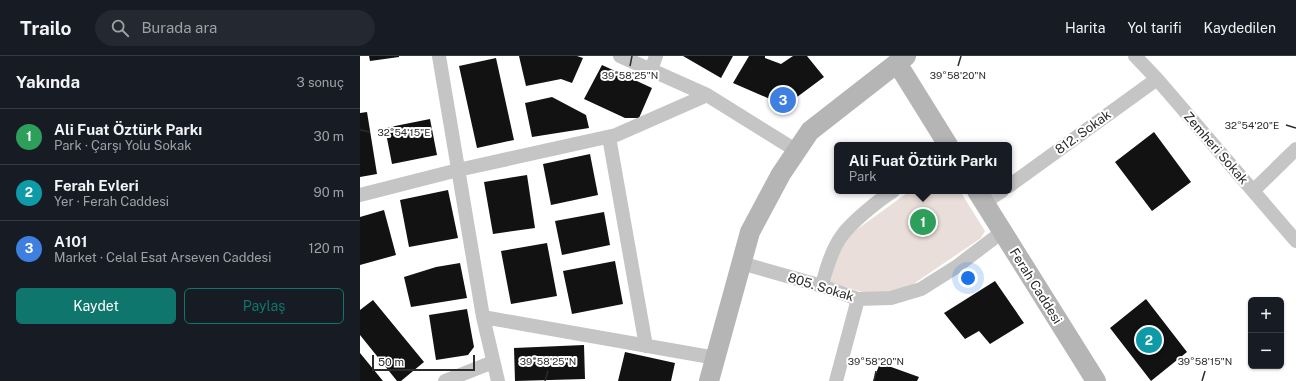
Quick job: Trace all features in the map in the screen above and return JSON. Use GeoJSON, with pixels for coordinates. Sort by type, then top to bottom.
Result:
{"type":"FeatureCollection","features":[{"type":"Feature","properties":{"kind":"main road"},"geometry":{"type":"LineString","coordinates":[[709,381],[750,232],[781,174],[810,131],[899,58],[946,142]]}},
{"type":"Feature","properties":{"kind":"main road","name":"Ferah Caddesi"},"geometry":{"type":"LineString","coordinates":[[981,197],[1096,381]]}},
{"type":"Feature","properties":{"kind":"street"},"geometry":{"type":"LineString","coordinates":[[439,56],[483,317],[498,381]]}},
{"type":"Feature","properties":{"kind":"street"},"geometry":{"type":"LineString","coordinates":[[620,56],[707,95],[797,151]]}},
{"type":"Feature","properties":{"kind":"street"},"geometry":{"type":"LineString","coordinates":[[651,70],[656,56]]}},
{"type":"Feature","properties":{"kind":"street","name":"Zemheri Sokak"},"geometry":{"type":"LineString","coordinates":[[1135,56],[1157,79],[1296,242]]}},
{"type":"Feature","properties":{"kind":"street","name":"812. Sokak"},"geometry":{"type":"LineString","coordinates":[[1012,184],[1157,79]]}},
{"type":"Feature","properties":{"kind":"street"},"geometry":{"type":"LineString","coordinates":[[360,195],[458,170],[616,136],[707,95]]}},
{"type":"Feature","properties":{"kind":"street"},"geometry":{"type":"LineString","coordinates":[[609,137],[646,346]]}},
{"type":"Feature","properties":{"kind":"street"},"geometry":{"type":"LineString","coordinates":[[1253,191],[1296,149]]}},
{"type":"Feature","properties":{"kind":"street"},"geometry":{"type":"LineString","coordinates":[[822,286],[826,267],[842,236],[879,201],[889,194]]}},
{"type":"Feature","properties":{"kind":"street"},"geometry":{"type":"LineString","coordinates":[[981,197],[992,194]]}},
{"type":"Feature","properties":{"kind":"street","name":"805. Sokak"},"geometry":{"type":"LineString","coordinates":[[741,263],[822,286],[858,299],[891,298],[921,289],[956,267],[1002,232]]}},
{"type":"Feature","properties":{"kind":"street"},"geometry":{"type":"LineString","coordinates":[[836,381],[858,299]]}},
{"type":"Feature","properties":{"kind":"street"},"geometry":{"type":"LineString","coordinates":[[483,317],[716,358]]}},
{"type":"Feature","properties":{"kind":"street"},"geometry":{"type":"LineString","coordinates":[[445,381],[493,362]]}},
{"type":"Feature","properties":{"kind":"shaded area"},"geometry":{"type":"Polygon","coordinates":[[[906,194],[962,194],[985,231],[981,238],[906,289],[870,294],[830,283],[837,256],[852,233],[906,194]]]}},
{"type":"Feature","properties":{"kind":"building"},"geometry":{"type":"Polygon","coordinates":[[[369,56],[399,56],[399,57],[370,61],[369,56]]]}},
{"type":"Feature","properties":{"kind":"building"},"geometry":{"type":"Polygon","coordinates":[[[519,56],[577,56],[583,58],[572,83],[561,79],[526,86],[519,56]]]}},
{"type":"Feature","properties":{"kind":"building"},"geometry":{"type":"Polygon","coordinates":[[[683,56],[733,56],[721,78],[683,56]]]}},
{"type":"Feature","properties":{"kind":"building"},"geometry":{"type":"Polygon","coordinates":[[[749,56],[765,56],[765,58],[781,64],[793,56],[807,56],[824,77],[789,103],[779,103],[733,83],[749,56]]]}},
{"type":"Feature","properties":{"kind":"building"},"geometry":{"type":"Polygon","coordinates":[[[496,58],[514,140],[477,148],[459,66],[496,58]]]}},
{"type":"Feature","properties":{"kind":"building"},"geometry":{"type":"Polygon","coordinates":[[[602,65],[652,88],[639,118],[625,118],[584,99],[602,65]]]}},
{"type":"Feature","properties":{"kind":"building"},"geometry":{"type":"Polygon","coordinates":[[[552,97],[586,115],[589,128],[532,137],[525,103],[552,97]]]}},
{"type":"Feature","properties":{"kind":"building"},"geometry":{"type":"Polygon","coordinates":[[[367,112],[377,174],[360,177],[360,113],[367,112]]]}},
{"type":"Feature","properties":{"kind":"building"},"geometry":{"type":"Polygon","coordinates":[[[430,119],[437,155],[392,164],[385,128],[430,119]]]}},
{"type":"Feature","properties":{"kind":"building"},"geometry":{"type":"Polygon","coordinates":[[[1154,132],[1191,182],[1152,211],[1115,162],[1154,132]]]}},
{"type":"Feature","properties":{"kind":"building"},"geometry":{"type":"Polygon","coordinates":[[[590,154],[598,195],[551,205],[543,164],[590,154]]]}},
{"type":"Feature","properties":{"kind":"building"},"geometry":{"type":"Polygon","coordinates":[[[527,175],[535,228],[493,234],[484,182],[527,175]]]}},
{"type":"Feature","properties":{"kind":"building"},"geometry":{"type":"Polygon","coordinates":[[[448,190],[458,238],[409,247],[400,200],[448,190]]]}},
{"type":"Feature","properties":{"kind":"building"},"geometry":{"type":"Polygon","coordinates":[[[384,210],[396,255],[360,265],[360,217],[384,210]]]}},
{"type":"Feature","properties":{"kind":"building"},"geometry":{"type":"Polygon","coordinates":[[[604,212],[610,245],[562,255],[555,221],[604,212]]]}},
{"type":"Feature","properties":{"kind":"building"},"geometry":{"type":"Polygon","coordinates":[[[547,243],[557,296],[511,304],[501,251],[547,243]]]}},
{"type":"Feature","properties":{"kind":"building"},"geometry":{"type":"Polygon","coordinates":[[[615,261],[623,304],[572,314],[563,271],[615,261]]]}},
{"type":"Feature","properties":{"kind":"building"},"geometry":{"type":"Polygon","coordinates":[[[460,263],[467,298],[411,307],[404,277],[436,267],[460,263]]]}},
{"type":"Feature","properties":{"kind":"building"},"geometry":{"type":"Polygon","coordinates":[[[995,281],[1024,323],[990,344],[979,331],[965,339],[944,313],[995,281]]]}},
{"type":"Feature","properties":{"kind":"building"},"geometry":{"type":"Polygon","coordinates":[[[1146,299],[1187,352],[1151,381],[1110,328],[1146,299]]]}},
{"type":"Feature","properties":{"kind":"building"},"geometry":{"type":"Polygon","coordinates":[[[373,300],[424,362],[401,381],[397,381],[360,335],[360,310],[373,300]]]}},
{"type":"Feature","properties":{"kind":"building"},"geometry":{"type":"Polygon","coordinates":[[[467,309],[474,347],[468,355],[436,360],[429,315],[467,309]]]}},
{"type":"Feature","properties":{"kind":"building"},"geometry":{"type":"Polygon","coordinates":[[[584,345],[585,379],[515,381],[514,348],[584,345]]]}},
{"type":"Feature","properties":{"kind":"building"},"geometry":{"type":"Polygon","coordinates":[[[625,352],[675,363],[671,381],[618,381],[625,352]]]}},
{"type":"Feature","properties":{"kind":"building"},"geometry":{"type":"Polygon","coordinates":[[[360,353],[383,381],[360,381],[360,353]]]}},
{"type":"Feature","properties":{"kind":"building"},"geometry":{"type":"Polygon","coordinates":[[[880,363],[919,377],[917,381],[873,381],[880,363]]]}},
{"type":"Feature","properties":{"kind":"place","name":"A101"},"geometry":{"type":"Point","coordinates":[783,100]}},
{"type":"Feature","properties":{"kind":"place","name":"Ali Fuat Öztürk Parkı"},"geometry":{"type":"Point","coordinates":[923,222]}},
{"type":"Feature","properties":{"kind":"place","name":"Ferah Evleri"},"geometry":{"type":"Point","coordinates":[1149,340]}}]}
